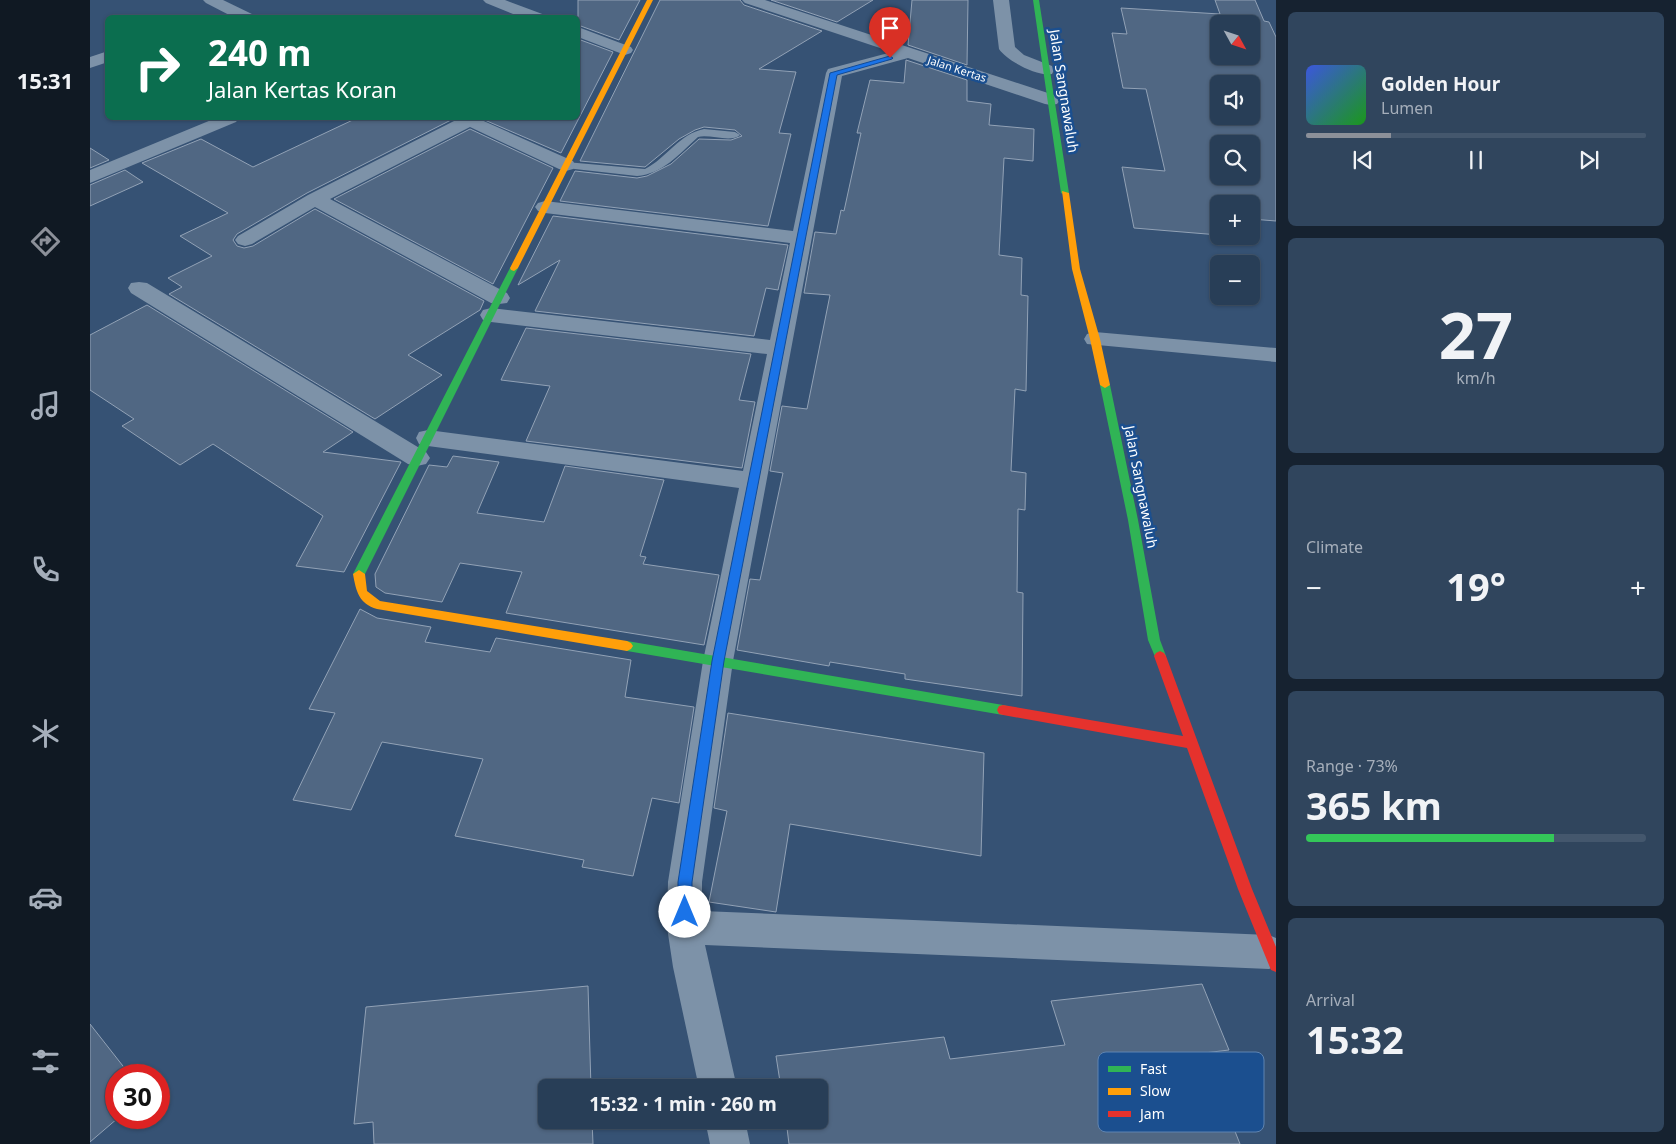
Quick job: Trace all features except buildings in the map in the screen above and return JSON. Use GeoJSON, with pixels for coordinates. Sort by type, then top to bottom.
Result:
{"type":"FeatureCollection","features":[{"type":"Feature","properties":{"kind":"street"},"geometry":{"type":"LineString","coordinates":[[210,0],[242,15]]}},
{"type":"Feature","properties":{"kind":"street"},"geometry":{"type":"LineString","coordinates":[[491,0],[530,15]]}},
{"type":"Feature","properties":{"kind":"street"},"geometry":{"type":"LineString","coordinates":[[650,0],[359,574],[359,587],[365,598],[378,605],[718,661],[1190,743]]}},
{"type":"Feature","properties":{"kind":"street","name":"Jalan Kertas"},"geometry":{"type":"LineString","coordinates":[[750,0],[1051,100]]}},
{"type":"Feature","properties":{"kind":"street"},"geometry":{"type":"LineString","coordinates":[[1001,0],[1007,49],[1018,58],[1046,70]]}},
{"type":"Feature","properties":{"kind":"street","name":"Jalan Sangnawaluh"},"geometry":{"type":"LineString","coordinates":[[1036,0],[1076,269],[1096,339],[1133,520],[1154,640],[1190,743],[1273,958]]}},
{"type":"Feature","properties":{"kind":"street"},"geometry":{"type":"LineString","coordinates":[[220,15],[232,10]]}},
{"type":"Feature","properties":{"kind":"street"},"geometry":{"type":"LineString","coordinates":[[716,1079],[691,967],[685,927],[685,882],[718,661],[801,238],[844,31]]}},
{"type":"Feature","properties":{"kind":"street"},"geometry":{"type":"LineString","coordinates":[[580,33],[624,50]]}},
{"type":"Feature","properties":{"kind":"street"},"geometry":{"type":"LineString","coordinates":[[837,59],[908,53]]}},
{"type":"Feature","properties":{"kind":"street"},"geometry":{"type":"LineString","coordinates":[[90,63],[105,57]]}},
{"type":"Feature","properties":{"kind":"street"},"geometry":{"type":"LineString","coordinates":[[90,177],[225,120]]}},
{"type":"Feature","properties":{"kind":"street"},"geometry":{"type":"LineString","coordinates":[[245,240],[315,198],[465,120]]}},
{"type":"Feature","properties":{"kind":"street"},"geometry":{"type":"LineString","coordinates":[[469,120],[566,165]]}},
{"type":"Feature","properties":{"kind":"street"},"geometry":{"type":"LineString","coordinates":[[315,198],[495,306],[779,348]]}},
{"type":"Feature","properties":{"kind":"street"},"geometry":{"type":"LineString","coordinates":[[545,207],[801,238]]}},
{"type":"Feature","properties":{"kind":"street"},"geometry":{"type":"LineString","coordinates":[[139,288],[422,448],[753,481]]}},
{"type":"Feature","properties":{"kind":"street"},"geometry":{"type":"LineString","coordinates":[[1096,339],[1276,355]]}},
{"type":"Feature","properties":{"kind":"street"},"geometry":{"type":"LineString","coordinates":[[685,927],[1273,958]]}},
{"type":"Feature","properties":{"kind":"street"},"geometry":{"type":"LineString","coordinates":[[727,1129],[730,1144]]}},
{"type":"Feature","properties":{"kind":"lane"},"geometry":{"type":"LineString","coordinates":[[566,165],[646,172],[659,166],[694,134],[704,132],[734,134]]}},
{"type":"Feature","properties":{"kind":"traffic: fast"},"geometry":{"type":"LineString","coordinates":[[1036,0],[1065,193]]}},
{"type":"Feature","properties":{"kind":"traffic: fast"},"geometry":{"type":"LineString","coordinates":[[359,574],[514,268]]}},
{"type":"Feature","properties":{"kind":"traffic: fast"},"geometry":{"type":"LineString","coordinates":[[1105,385],[1133,520],[1154,640],[1160,656]]}},
{"type":"Feature","properties":{"kind":"traffic: fast"},"geometry":{"type":"LineString","coordinates":[[627,646],[1003,710]]}},
{"type":"Feature","properties":{"kind":"traffic: slow"},"geometry":{"type":"LineString","coordinates":[[514,268],[650,0]]}},
{"type":"Feature","properties":{"kind":"traffic: slow"},"geometry":{"type":"LineString","coordinates":[[1065,193],[1076,269],[1105,385]]}},
{"type":"Feature","properties":{"kind":"traffic: slow"},"geometry":{"type":"LineString","coordinates":[[359,574],[362,593],[377,605],[627,646]]}},
{"type":"Feature","properties":{"kind":"traffic: jam"},"geometry":{"type":"LineString","coordinates":[[1160,656],[1245,889],[1276,965]]}},
{"type":"Feature","properties":{"kind":"traffic: jam"},"geometry":{"type":"LineString","coordinates":[[1003,710],[1190,743]]}},
{"type":"Feature","properties":{"kind":"route"},"geometry":{"type":"LineString","coordinates":[[685,912],[685,882],[718,661],[834,73],[890,58]]}}]}
